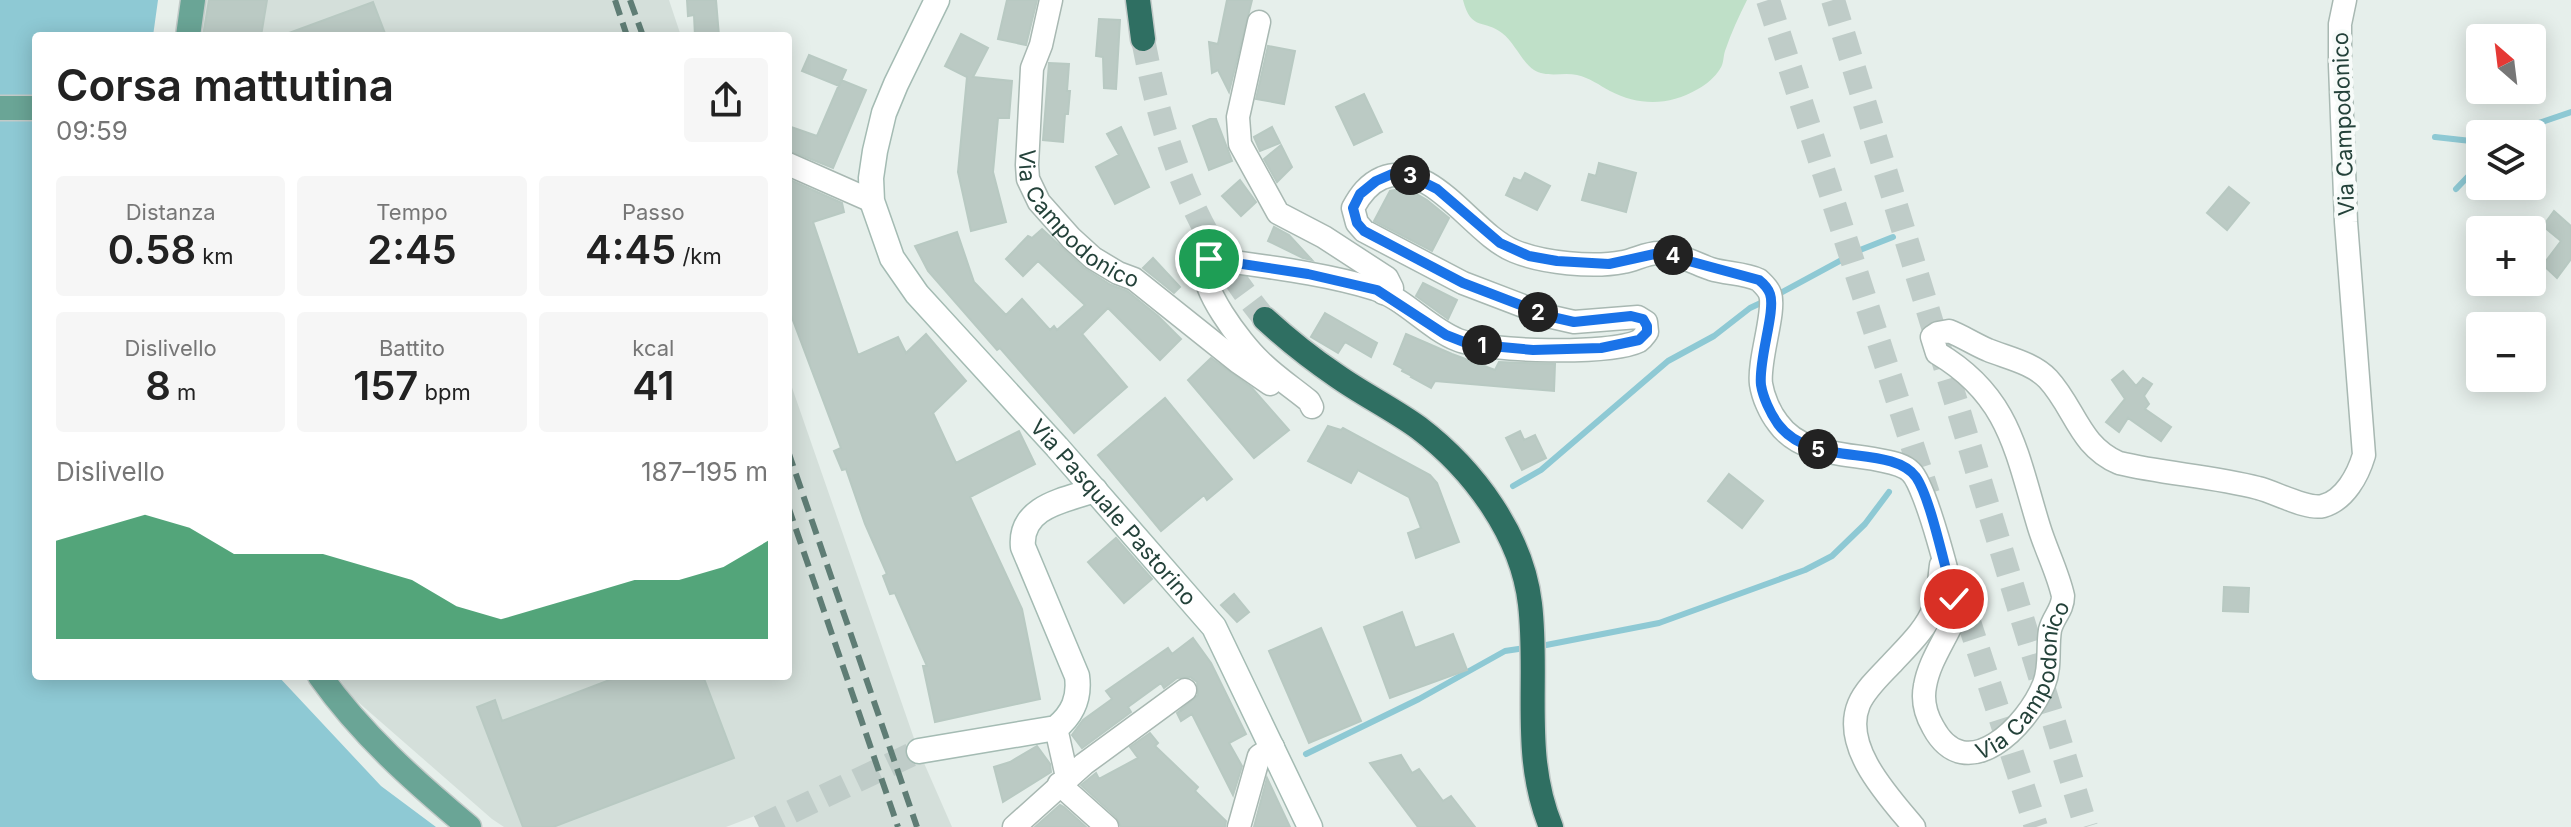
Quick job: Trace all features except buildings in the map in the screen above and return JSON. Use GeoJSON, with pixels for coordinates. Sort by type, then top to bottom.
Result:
{"type":"FeatureCollection","features":[{"type":"Feature","properties":{"kind":"highway"},"geometry":{"type":"LineString","coordinates":[[1138,0],[1143,39]]}},
{"type":"Feature","properties":{"kind":"highway"},"geometry":{"type":"LineString","coordinates":[[1265,319],[1296,347],[1338,377],[1421,429],[1465,471],[1498,515],[1526,581],[1531,633],[1534,765],[1542,805],[1551,827]]}},
{"type":"Feature","properties":{"kind":"main road"},"geometry":{"type":"LineString","coordinates":[[189,32],[193,0]]}},
{"type":"Feature","properties":{"kind":"main road"},"geometry":{"type":"LineString","coordinates":[[876,211],[871,178],[884,113],[937,0]]}},
{"type":"Feature","properties":{"kind":"main road"},"geometry":{"type":"LineString","coordinates":[[0,108],[32,108]]}},
{"type":"Feature","properties":{"kind":"main road","name":"Via Pasquale Pastorino"},"geometry":{"type":"LineString","coordinates":[[876,211],[892,258],[910,285],[1214,627],[1310,827]]}},
{"type":"Feature","properties":{"kind":"main road"},"geometry":{"type":"LineString","coordinates":[[919,751],[1056,728],[1068,717],[1075,703],[1077,676],[1022,541],[1024,529],[1034,514],[1095,490]]}},
{"type":"Feature","properties":{"kind":"main road"},"geometry":{"type":"LineString","coordinates":[[323,680],[340,704],[417,783],[469,827]]}},
{"type":"Feature","properties":{"kind":"street","name":"Via Campodonico"},"geometry":{"type":"LineString","coordinates":[[1051,0],[1041,45],[1032,68],[1027,165],[1028,179],[1039,202],[1053,221],[1093,258],[1134,279],[1238,362],[1305,406],[1312,407],[1309,401],[1260,361],[1228,321],[1203,273],[1205,260],[1308,274],[1383,293],[1446,335],[1469,344],[1533,350],[1601,348],[1639,340],[1647,332],[1646,322],[1638,317],[1574,322],[1527,308],[1463,283],[1364,231],[1357,223],[1353,208],[1360,194],[1376,181],[1392,174],[1407,174],[1437,189],[1500,243],[1521,253],[1557,261],[1609,264],[1659,253],[1759,280],[1770,293],[1772,303],[1763,350],[1761,384],[1778,424],[1805,446],[1892,462],[1907,468],[1919,481],[1955,610],[1949,631],[1928,670],[1924,701],[1939,738],[1961,752],[1978,752],[1994,746],[2012,731],[2040,694],[2047,673],[2050,631],[2063,606],[2063,596],[2005,423],[1980,384],[1937,353],[1932,337],[1944,331],[1955,333],[2035,369],[2048,378],[2092,446],[2119,463],[2258,488],[2314,506],[2323,506],[2336,498],[2356,476],[2364,455],[2346,222],[2340,65],[2340,24],[2345,0]]}},
{"type":"Feature","properties":{"kind":"street"},"geometry":{"type":"LineString","coordinates":[[1259,22],[1238,117],[1240,144],[1278,213],[1324,237],[1387,278],[1392,288],[1383,293]]}},
{"type":"Feature","properties":{"kind":"street"},"geometry":{"type":"LineString","coordinates":[[792,166],[876,211]]}},
{"type":"Feature","properties":{"kind":"street"},"geometry":{"type":"LineString","coordinates":[[1914,827],[1878,784],[1858,745],[1855,720],[1869,688],[1924,626],[1935,607],[1942,560]]}},
{"type":"Feature","properties":{"kind":"street"},"geometry":{"type":"LineString","coordinates":[[1014,827],[1063,781],[1185,690]]}},
{"type":"Feature","properties":{"kind":"street"},"geometry":{"type":"LineString","coordinates":[[1056,728],[1063,781],[1107,827]]}},
{"type":"Feature","properties":{"kind":"street"},"geometry":{"type":"LineString","coordinates":[[1239,827],[1259,756],[1273,747]]}},
{"type":"Feature","properties":{"kind":"shaded area"},"geometry":{"type":"Polygon","coordinates":[[[205,0],[669,0],[680,32],[200,32],[205,0]]]}},
{"type":"Feature","properties":{"kind":"shaded area"},"geometry":{"type":"Polygon","coordinates":[[[792,388],[917,747],[952,827],[759,827],[757,823],[773,809],[726,827],[504,827],[350,695],[341,680],[792,680],[792,388]]]}},
{"type":"Feature","properties":{"kind":"green space"},"geometry":{"type":"Polygon","coordinates":[[[1463,0],[1747,0],[1716,75],[1687,95],[1654,102],[1621,96],[1577,75],[1544,74],[1534,70],[1502,33],[1474,21],[1463,0]]]}},
{"type":"Feature","properties":{"kind":"water"},"geometry":{"type":"Polygon","coordinates":[[[0,0],[158,0],[154,32],[32,32],[32,680],[282,680],[381,786],[436,827],[0,827],[0,0]]]}},
{"type":"Feature","properties":{"kind":"waterway"},"geometry":{"type":"LineString","coordinates":[[2546,121],[2571,112]]}},
{"type":"Feature","properties":{"kind":"waterway"},"geometry":{"type":"LineString","coordinates":[[2435,137],[2466,140]]}},
{"type":"Feature","properties":{"kind":"waterway"},"geometry":{"type":"LineString","coordinates":[[2456,189],[2466,179]]}},
{"type":"Feature","properties":{"kind":"waterway"},"geometry":{"type":"LineString","coordinates":[[1775,296],[1860,250],[1893,237]]}},
{"type":"Feature","properties":{"kind":"waterway"},"geometry":{"type":"LineString","coordinates":[[1513,486],[1541,470],[1668,361],[1714,336],[1750,308],[1765,301]]}},
{"type":"Feature","properties":{"kind":"waterway"},"geometry":{"type":"LineString","coordinates":[[1536,647],[1659,623],[1805,570],[1832,556],[1865,524],[1889,492]]}},
{"type":"Feature","properties":{"kind":"waterway"},"geometry":{"type":"LineString","coordinates":[[1306,754],[1419,699],[1505,651],[1525,648]]}},
{"type":"Feature","properties":{"kind":"tunnel"},"geometry":{"type":"LineString","coordinates":[[1768,0],[1928,494]]}},
{"type":"Feature","properties":{"kind":"tunnel"},"geometry":{"type":"LineString","coordinates":[[1833,0],[2086,827]]}},
{"type":"Feature","properties":{"kind":"tunnel"},"geometry":{"type":"LineString","coordinates":[[1143,39],[1161,116],[1185,188],[1219,255],[1265,319]]}},
{"type":"Feature","properties":{"kind":"tunnel"},"geometry":{"type":"LineString","coordinates":[[1956,582],[2036,827]]}},
{"type":"Feature","properties":{"kind":"tunnel"},"geometry":{"type":"LineString","coordinates":[[759,827],[919,751]]}},
{"type":"Feature","properties":{"kind":"railway"},"geometry":{"type":"LineString","coordinates":[[615,0],[626,32]]}},
{"type":"Feature","properties":{"kind":"railway"},"geometry":{"type":"LineString","coordinates":[[630,0],[642,32]]}},
{"type":"Feature","properties":{"kind":"railway"},"geometry":{"type":"LineString","coordinates":[[792,463],[917,827]]}},
{"type":"Feature","properties":{"kind":"railway"},"geometry":{"type":"LineString","coordinates":[[792,518],[898,827]]}},
{"type":"Feature","properties":{"kind":"route"},"geometry":{"type":"LineString","coordinates":[[1209,259],[1308,274],[1377,290],[1446,335],[1469,344],[1533,350],[1601,348],[1639,340],[1647,332],[1646,322],[1638,317],[1574,322],[1552,317],[1463,283],[1364,231],[1357,223],[1353,208],[1360,194],[1376,181],[1392,174],[1407,174],[1437,189],[1500,243],[1529,256],[1609,264],[1659,253],[1711,269],[1751,276],[1765,285],[1772,303],[1763,350],[1761,384],[1778,424],[1805,446],[1892,462],[1914,474],[1930,513],[1954,599]]}}]}
